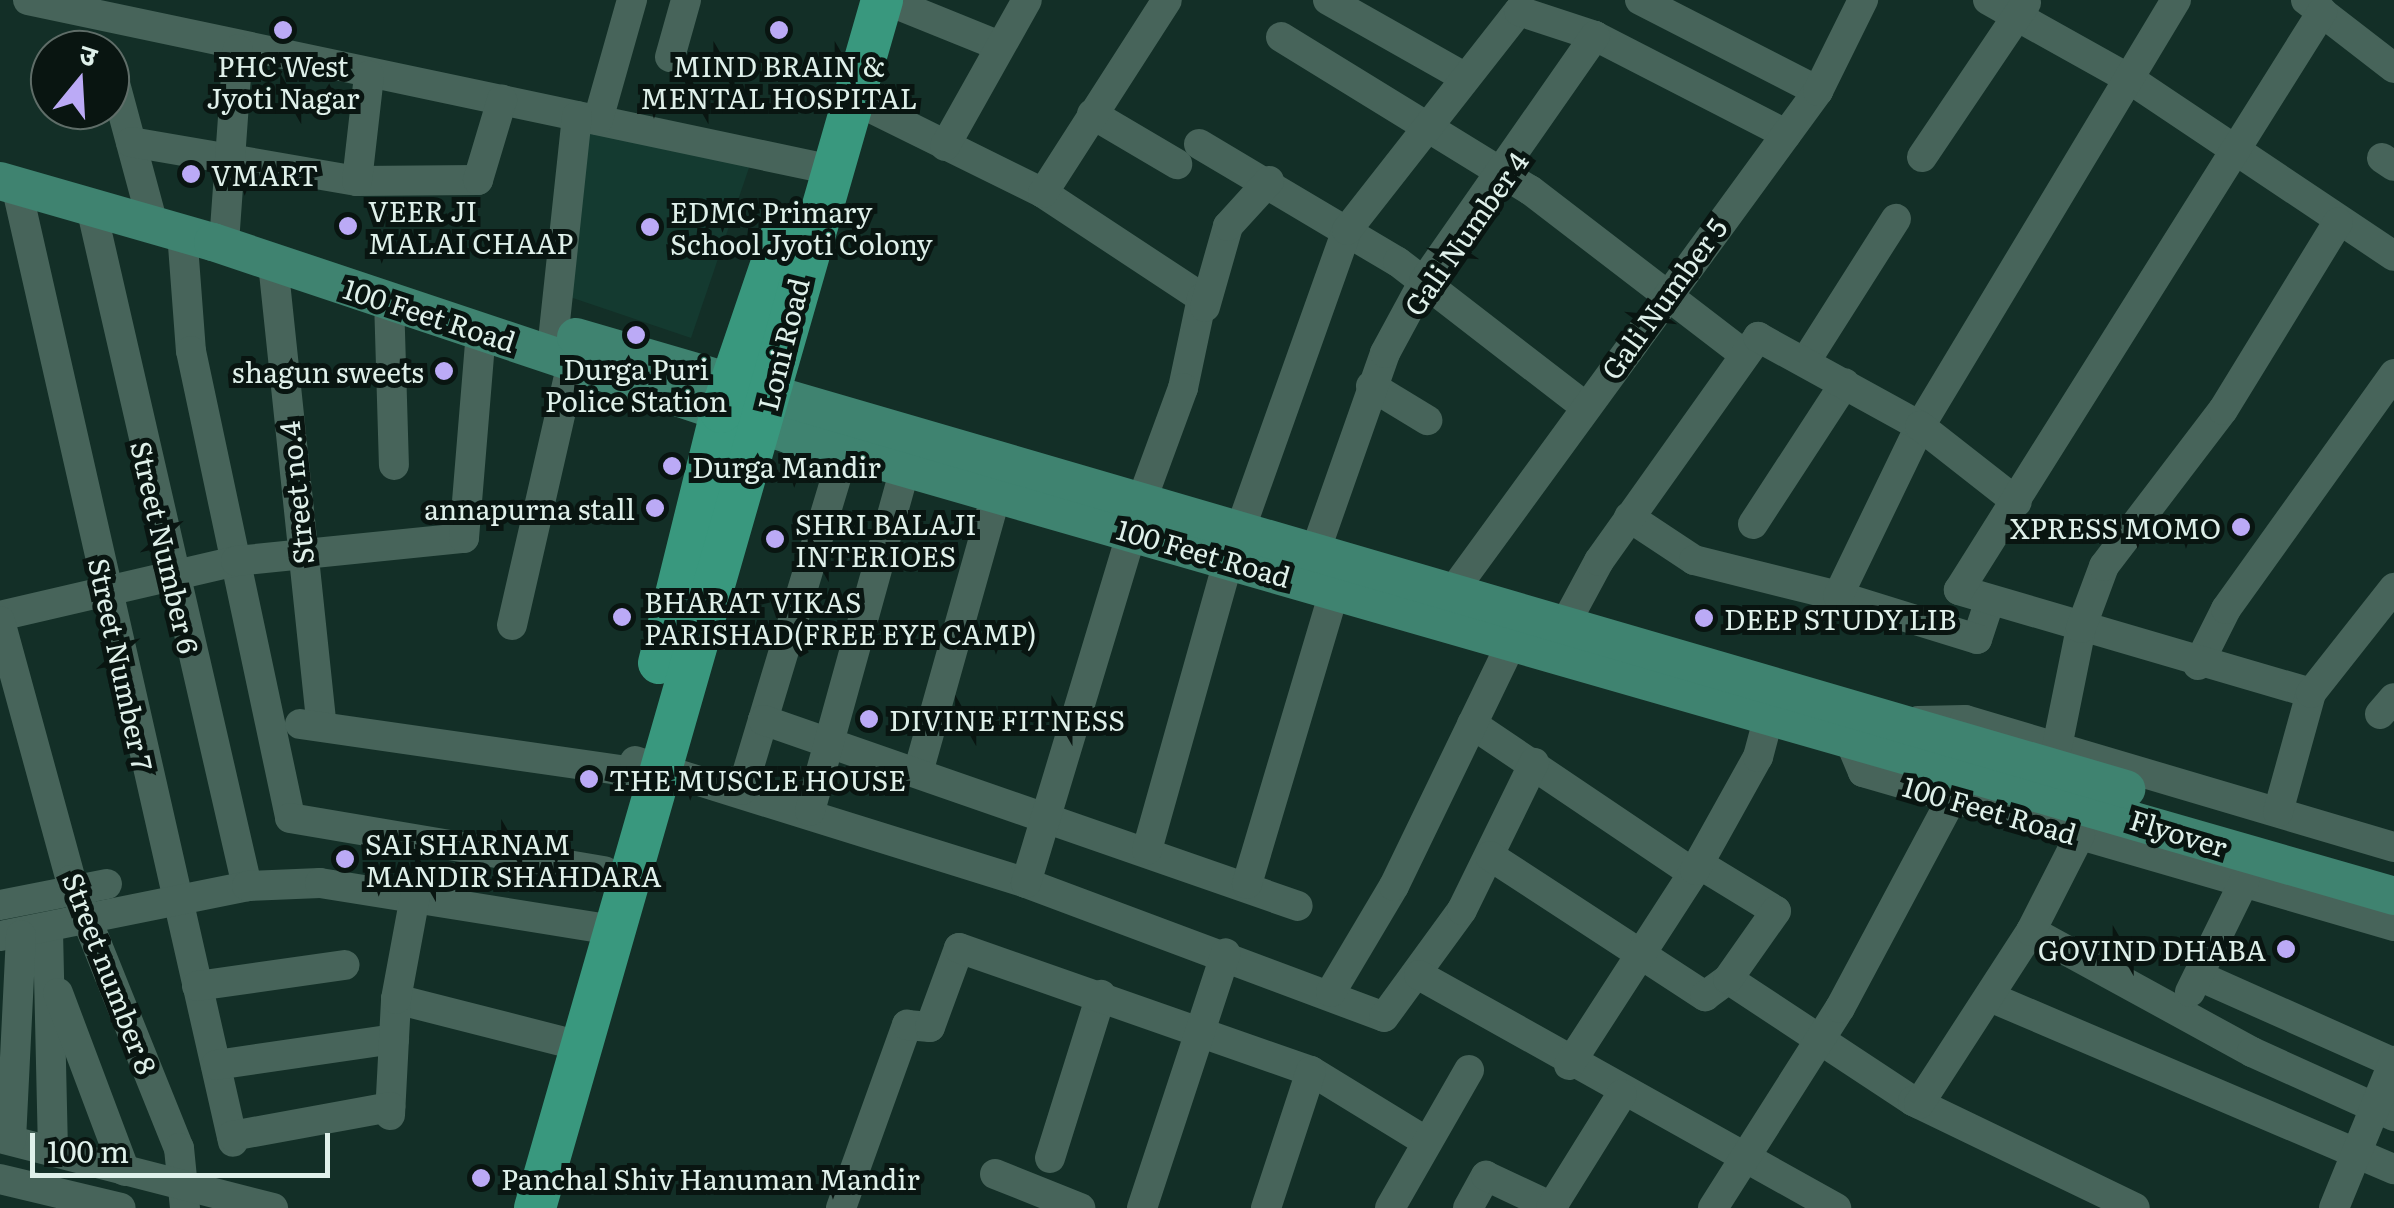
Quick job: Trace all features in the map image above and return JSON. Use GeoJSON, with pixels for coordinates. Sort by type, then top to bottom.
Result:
{"type":"FeatureCollection","features":[{"type":"Feature","properties":{"kind":"highway","name":"Loni Road"},"geometry":{"type":"LineString","coordinates":[[535,1208],[642,766],[816,166],[851,0]]}},
{"type":"Feature","properties":{"kind":"highway","name":"Loni Road"},"geometry":{"type":"LineString","coordinates":[[816,166],[884,0]]}},
{"type":"Feature","properties":{"kind":"highway","name":"Loni Road"},"geometry":{"type":"LineString","coordinates":[[508,1208],[602,927],[605,872],[642,766]]}},
{"type":"Feature","properties":{"kind":"main road","name":"100 Feet Road"},"geometry":{"type":"LineString","coordinates":[[5,176],[160,220],[274,263],[481,330],[746,402],[1234,545],[1512,642],[1768,718],[1864,730]]}},
{"type":"Feature","properties":{"kind":"main road","name":"100 Feet Road"},"geometry":{"type":"LineString","coordinates":[[5,176],[91,207],[225,229],[554,331],[746,402],[845,449],[997,492],[1136,516]]}},
{"type":"Feature","properties":{"kind":"main road","name":"100 Feet Road"},"geometry":{"type":"LineString","coordinates":[[1318,574],[1453,591],[1864,730]]}},
{"type":"Feature","properties":{"kind":"main road","name":"Flyover"},"geometry":{"type":"LineString","coordinates":[[1864,730],[1984,748],[2394,870]]}},
{"type":"Feature","properties":{"kind":"main road","name":"Flyover"},"geometry":{"type":"LineString","coordinates":[[1864,730],[1913,756],[2394,896]]}},
{"type":"Feature","properties":{"kind":"street"},"geometry":{"type":"LineString","coordinates":[[28,0],[94,10],[238,49],[816,166]]}},
{"type":"Feature","properties":{"kind":"street"},"geometry":{"type":"LineString","coordinates":[[554,331],[587,118],[632,0]]}},
{"type":"Feature","properties":{"kind":"street"},"geometry":{"type":"LineString","coordinates":[[670,57],[686,0]]}},
{"type":"Feature","properties":{"kind":"street"},"geometry":{"type":"LineString","coordinates":[[884,0],[1000,46]]}},
{"type":"Feature","properties":{"kind":"street"},"geometry":{"type":"LineString","coordinates":[[946,146],[1026,0]]}},
{"type":"Feature","properties":{"kind":"street"},"geometry":{"type":"LineString","coordinates":[[1044,193],[1166,0]]}},
{"type":"Feature","properties":{"kind":"street"},"geometry":{"type":"LineString","coordinates":[[1328,0],[1464,77]]}},
{"type":"Feature","properties":{"kind":"street"},"geometry":{"type":"LineString","coordinates":[[1640,0],[1818,91]]}},
{"type":"Feature","properties":{"kind":"street","name":"Gali Number 5"},"geometry":{"type":"LineString","coordinates":[[1453,591],[1666,293],[1818,91],[1863,0]]}},
{"type":"Feature","properties":{"kind":"street"},"geometry":{"type":"LineString","coordinates":[[1988,0],[2023,8],[2394,256]]}},
{"type":"Feature","properties":{"kind":"street"},"geometry":{"type":"LineString","coordinates":[[1838,596],[1920,426],[2176,0]]}},
{"type":"Feature","properties":{"kind":"street"},"geometry":{"type":"LineString","coordinates":[[2311,693],[2198,664],[1959,590],[2236,152],[2314,6],[2394,68]]}},
{"type":"Feature","properties":{"kind":"street"},"geometry":{"type":"LineString","coordinates":[[1922,157],[2023,8]]}},
{"type":"Feature","properties":{"kind":"street"},"geometry":{"type":"LineString","coordinates":[[1147,850],[1234,545],[1347,230],[1521,9],[1595,36],[1786,134]]}},
{"type":"Feature","properties":{"kind":"street","name":"Gali Number 4"},"geometry":{"type":"LineString","coordinates":[[1247,884],[1318,574],[1371,386],[1424,281],[1506,175],[1595,36]]}},
{"type":"Feature","properties":{"kind":"street"},"geometry":{"type":"LineString","coordinates":[[1281,37],[1429,124],[1506,175],[1744,354]]}},
{"type":"Feature","properties":{"kind":"street"},"geometry":{"type":"LineString","coordinates":[[225,229],[238,49]]}},
{"type":"Feature","properties":{"kind":"street"},"geometry":{"type":"LineString","coordinates":[[356,181],[369,76]]}},
{"type":"Feature","properties":{"kind":"street"},"geometry":{"type":"LineString","coordinates":[[130,142],[356,181],[482,179],[502,100]]}},
{"type":"Feature","properties":{"kind":"street"},"geometry":{"type":"LineString","coordinates":[[865,105],[1044,193],[1152,258],[1205,307]]}},
{"type":"Feature","properties":{"kind":"street"},"geometry":{"type":"LineString","coordinates":[[1092,114],[1188,154],[1269,181],[1424,281],[1584,406]]}},
{"type":"Feature","properties":{"kind":"street"},"geometry":{"type":"LineString","coordinates":[[127,130],[160,220],[192,351],[276,726],[290,818],[605,872]]}},
{"type":"Feature","properties":{"kind":"street","name":"Street Number 7"},"geometry":{"type":"LineString","coordinates":[[5,176],[108,593],[174,902],[233,1139],[390,1111],[394,1040]]}},
{"type":"Feature","properties":{"kind":"street"},"geometry":{"type":"LineString","coordinates":[[1026,882],[1228,226],[1269,181]]}},
{"type":"Feature","properties":{"kind":"street","name":"Street Number 6"},"geometry":{"type":"LineString","coordinates":[[91,207],[172,577],[247,886]]}},
{"type":"Feature","properties":{"kind":"street"},"geometry":{"type":"LineString","coordinates":[[1807,360],[1896,219]]}},
{"type":"Feature","properties":{"kind":"street"},"geometry":{"type":"LineString","coordinates":[[2057,748],[2080,628],[2120,541],[2224,410],[2338,222]]}},
{"type":"Feature","properties":{"kind":"street","name":"Street no.4"},"geometry":{"type":"LineString","coordinates":[[274,263],[320,722]]}},
{"type":"Feature","properties":{"kind":"street"},"geometry":{"type":"LineString","coordinates":[[389,299],[394,465]]}},
{"type":"Feature","properties":{"kind":"street"},"geometry":{"type":"LineString","coordinates":[[0,618],[236,561],[461,539],[469,496],[481,330]]}},
{"type":"Feature","properties":{"kind":"street"},"geometry":{"type":"LineString","coordinates":[[1564,626],[1629,518],[1760,336],[1920,426],[2018,502]]}},
{"type":"Feature","properties":{"kind":"street"},"geometry":{"type":"LineString","coordinates":[[2198,664],[2226,609],[2394,374]]}},
{"type":"Feature","properties":{"kind":"street"},"geometry":{"type":"LineString","coordinates":[[512,625],[569,377]]}},
{"type":"Feature","properties":{"kind":"street"},"geometry":{"type":"LineString","coordinates":[[1753,524],[1845,383]]}},
{"type":"Feature","properties":{"kind":"street"},"geometry":{"type":"LineString","coordinates":[[1371,386],[1427,420]]}},
{"type":"Feature","properties":{"kind":"street"},"geometry":{"type":"LineString","coordinates":[[742,790],[845,449]]}},
{"type":"Feature","properties":{"kind":"street"},"geometry":{"type":"LineString","coordinates":[[810,812],[906,466]]}},
{"type":"Feature","properties":{"kind":"street"},"geometry":{"type":"LineString","coordinates":[[919,769],[997,492]]}},
{"type":"Feature","properties":{"kind":"street"},"geometry":{"type":"LineString","coordinates":[[1629,518],[1694,560],[1838,596],[1977,638],[1990,600]]}},
{"type":"Feature","properties":{"kind":"street"},"geometry":{"type":"LineString","coordinates":[[2278,812],[2311,693],[2394,588]]}},
{"type":"Feature","properties":{"kind":"street","name":"Street number 8"},"geometry":{"type":"LineString","coordinates":[[0,618],[76,893],[92,922],[186,1197]]}},
{"type":"Feature","properties":{"kind":"street"},"geometry":{"type":"LineString","coordinates":[[1331,992],[1512,642]]}},
{"type":"Feature","properties":{"kind":"street"},"geometry":{"type":"LineString","coordinates":[[1569,1064],[1696,868],[1758,757],[1768,718]]}},
{"type":"Feature","properties":{"kind":"street"},"geometry":{"type":"LineString","coordinates":[[762,720],[919,769],[1247,884],[1298,906]]}},
{"type":"Feature","properties":{"kind":"street","name":"100 Feet Road"},"geometry":{"type":"LineString","coordinates":[[2394,847],[1965,720],[1864,730],[1863,772],[1950,802],[2080,835],[2394,926]]}},
{"type":"Feature","properties":{"kind":"street"},"geometry":{"type":"LineString","coordinates":[[276,726],[320,722],[642,766],[742,790],[1026,882],[1331,992],[1384,1017],[1419,976],[1490,856],[1534,763]]}},
{"type":"Feature","properties":{"kind":"street"},"geometry":{"type":"LineString","coordinates":[[1472,724],[1696,868],[1776,911],[1728,979],[1706,997],[1490,856]]}},
{"type":"Feature","properties":{"kind":"street"},"geometry":{"type":"LineString","coordinates":[[1712,1208],[1819,1041],[1950,802]]}},
{"type":"Feature","properties":{"kind":"street"},"geometry":{"type":"LineString","coordinates":[[1919,1104],[2031,932],[2080,835]]}},
{"type":"Feature","properties":{"kind":"street"},"geometry":{"type":"LineString","coordinates":[[216,1065],[394,1040],[396,999],[428,898],[453,845]]}},
{"type":"Feature","properties":{"kind":"street"},"geometry":{"type":"LineString","coordinates":[[2178,1014],[2244,882]]}},
{"type":"Feature","properties":{"kind":"street"},"geometry":{"type":"LineString","coordinates":[[2,900],[76,893],[107,884]]}},
{"type":"Feature","properties":{"kind":"street"},"geometry":{"type":"LineString","coordinates":[[23,934],[247,886],[343,884],[602,927]]}},
{"type":"Feature","properties":{"kind":"street"},"geometry":{"type":"LineString","coordinates":[[2031,932],[2178,1014],[2383,1112]]}},
{"type":"Feature","properties":{"kind":"street"},"geometry":{"type":"LineString","coordinates":[[23,934],[52,981],[134,1173],[139,1208]]}},
{"type":"Feature","properties":{"kind":"street"},"geometry":{"type":"LineString","coordinates":[[23,934],[5,1139],[134,1173],[186,1197],[273,1208]]}},
{"type":"Feature","properties":{"kind":"street"},"geometry":{"type":"LineString","coordinates":[[841,1208],[907,1025],[930,1027],[958,948],[1205,1030],[1310,1071],[1427,1142]]}},
{"type":"Feature","properties":{"kind":"street"},"geometry":{"type":"LineString","coordinates":[[1142,1208],[1205,1030],[1226,953]]}},
{"type":"Feature","properties":{"kind":"street"},"geometry":{"type":"LineString","coordinates":[[197,986],[346,966]]}},
{"type":"Feature","properties":{"kind":"street"},"geometry":{"type":"LineString","coordinates":[[1419,976],[1622,1094],[1836,1208]]}},
{"type":"Feature","properties":{"kind":"street"},"geometry":{"type":"LineString","coordinates":[[2199,976],[2394,1062],[2383,1112],[2354,1150],[2334,1208]]}},
{"type":"Feature","properties":{"kind":"street"},"geometry":{"type":"LineString","coordinates":[[1728,979],[1919,1104],[2135,1208]]}},
{"type":"Feature","properties":{"kind":"street"},"geometry":{"type":"LineString","coordinates":[[52,981],[52,1150]]}},
{"type":"Feature","properties":{"kind":"street"},"geometry":{"type":"LineString","coordinates":[[1050,1158],[1101,995]]}},
{"type":"Feature","properties":{"kind":"street"},"geometry":{"type":"LineString","coordinates":[[1990,996],[2394,1169]]}},
{"type":"Feature","properties":{"kind":"street"},"geometry":{"type":"LineString","coordinates":[[396,999],[561,1041]]}},
{"type":"Feature","properties":{"kind":"street"},"geometry":{"type":"LineString","coordinates":[[1390,1208],[1468,1070]]}},
{"type":"Feature","properties":{"kind":"street"},"geometry":{"type":"LineString","coordinates":[[1266,1208],[1310,1071]]}},
{"type":"Feature","properties":{"kind":"street"},"geometry":{"type":"LineString","coordinates":[[1468,1208],[1486,1176],[1552,1208],[1622,1094]]}},
{"type":"Feature","properties":{"kind":"street"},"geometry":{"type":"LineString","coordinates":[[995,1174],[1080,1208]]}},
{"type":"Feature","properties":{"kind":"street"},"geometry":{"type":"LineString","coordinates":[[5,1190],[121,1208]]}},
{"type":"Feature","properties":{"kind":"shaded area","name":"EDMC Primary School Jyoti Colony"},"geometry":{"type":"Polygon","coordinates":[[[584,130],[752,159],[691,338],[561,294],[584,130]]]}},
{"type":"Feature","properties":{"kind":"place","name":"PHC West Jyoti Nagar"},"geometry":{"type":"Point","coordinates":[283,30]}},
{"type":"Feature","properties":{"kind":"place","name":"MIND BRAIN & MENTAL HOSPITAL"},"geometry":{"type":"Point","coordinates":[779,30]}},
{"type":"Feature","properties":{"kind":"place","name":"VMART"},"geometry":{"type":"Point","coordinates":[191,174]}},
{"type":"Feature","properties":{"kind":"place","name":"VEER JI MALAI CHAAP"},"geometry":{"type":"Point","coordinates":[348,226]}},
{"type":"Feature","properties":{"kind":"place","name":"EDMC Primary School Jyoti Colony"},"geometry":{"type":"Point","coordinates":[650,227]}},
{"type":"Feature","properties":{"kind":"place","name":"Durga Puri Police Station"},"geometry":{"type":"Point","coordinates":[636,335]}},
{"type":"Feature","properties":{"kind":"place","name":"shagun sweets"},"geometry":{"type":"Point","coordinates":[444,371]}},
{"type":"Feature","properties":{"kind":"place","name":"Durga Mandir"},"geometry":{"type":"Point","coordinates":[672,466]}},
{"type":"Feature","properties":{"kind":"place","name":"annapurna stall"},"geometry":{"type":"Point","coordinates":[655,508]}},
{"type":"Feature","properties":{"kind":"place","name":"XPRESS MOMO"},"geometry":{"type":"Point","coordinates":[2241,527]}},
{"type":"Feature","properties":{"kind":"place","name":"SHRI BALAJI INTERIOES"},"geometry":{"type":"Point","coordinates":[775,539]}},
{"type":"Feature","properties":{"kind":"place","name":"BHARAT VIKAS PARISHAD(FREE EYE CAMP)"},"geometry":{"type":"Point","coordinates":[622,617]}},
{"type":"Feature","properties":{"kind":"place","name":"DEEP STUDY LIB"},"geometry":{"type":"Point","coordinates":[1704,618]}},
{"type":"Feature","properties":{"kind":"place","name":"DIVINE FITNESS"},"geometry":{"type":"Point","coordinates":[869,719]}},
{"type":"Feature","properties":{"kind":"place","name":"THE MUSCLE HOUSE"},"geometry":{"type":"Point","coordinates":[589,779]}},
{"type":"Feature","properties":{"kind":"place","name":"SAI SHARNAM MANDIR SHAHDARA"},"geometry":{"type":"Point","coordinates":[345,859]}},
{"type":"Feature","properties":{"kind":"place","name":"GOVIND DHABA"},"geometry":{"type":"Point","coordinates":[2286,949]}},
{"type":"Feature","properties":{"kind":"place","name":"Panchal Shiv Hanuman Mandir"},"geometry":{"type":"Point","coordinates":[481,1178]}}]}
